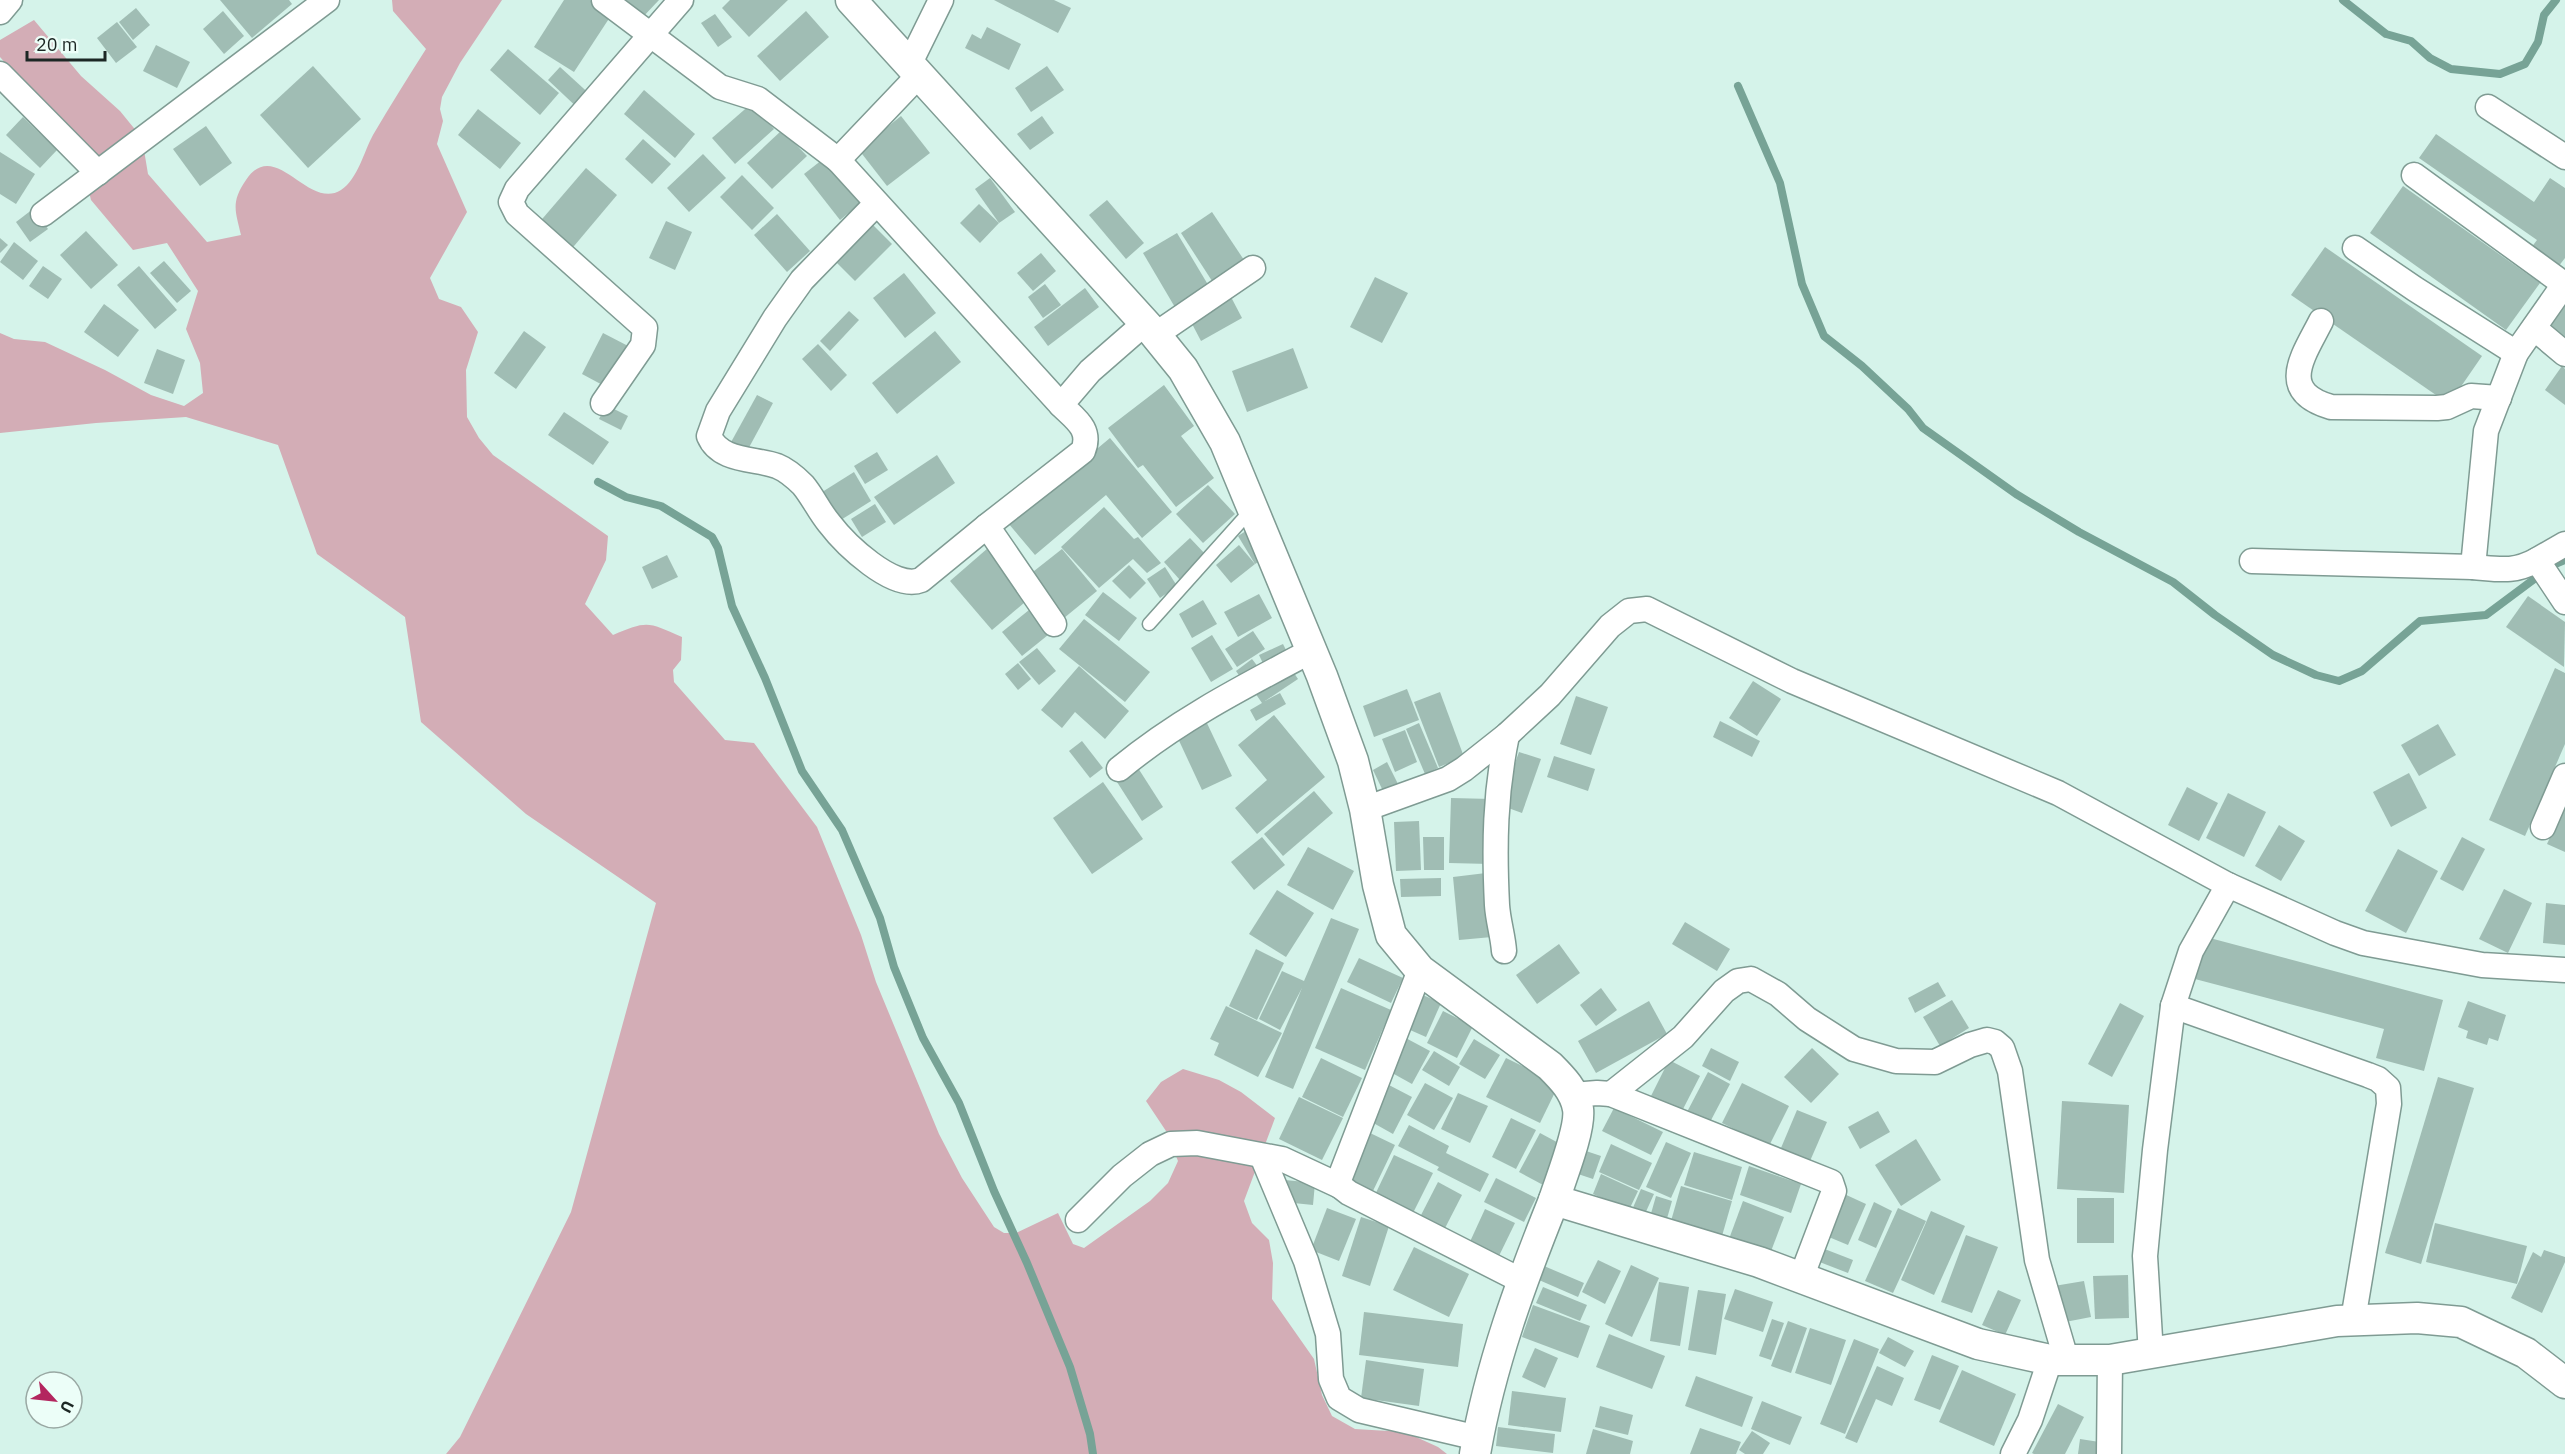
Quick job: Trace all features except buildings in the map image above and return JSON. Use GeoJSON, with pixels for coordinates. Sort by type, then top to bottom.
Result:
{"type":"FeatureCollection","features":[{"type":"Feature","properties":{"kind":"street"},"geometry":{"type":"LineString","coordinates":[[0,12],[10,0]]}},
{"type":"Feature","properties":{"kind":"street"},"geometry":{"type":"LineString","coordinates":[[43,214],[327,0]]}},
{"type":"Feature","properties":{"kind":"street"},"geometry":{"type":"LineString","coordinates":[[604,0],[720,87],[758,99],[838,160],[1085,429],[1087,439],[1083,451],[921,580],[915,582],[902,582],[878,569],[829,524],[810,493],[790,474],[769,464],[726,453],[712,444],[709,436],[718,411],[775,318],[802,280],[876,204]]}},
{"type":"Feature","properties":{"kind":"street"},"geometry":{"type":"LineString","coordinates":[[603,403],[643,345],[645,328],[517,214],[511,202],[516,189],[681,0]]}},
{"type":"Feature","properties":{"kind":"street"},"geometry":{"type":"LineString","coordinates":[[851,0],[1047,213],[1183,369],[1225,442],[1353,760],[1365,810],[1378,885],[1389,928],[1396,942],[1420,970],[1550,1066],[1563,1078],[1573,1095],[1578,1113],[1576,1130],[1554,1200],[1509,1319],[1476,1446],[1359,1410],[1339,1398],[1331,1379],[1328,1334],[1306,1262],[1262,1156]]}},
{"type":"Feature","properties":{"kind":"street"},"geometry":{"type":"LineString","coordinates":[[838,160],[914,70],[941,0]]}},
{"type":"Feature","properties":{"kind":"street"},"geometry":{"type":"LineString","coordinates":[[0,74],[98,173]]}},
{"type":"Feature","properties":{"kind":"street"},"geometry":{"type":"LineString","coordinates":[[2488,107],[2565,158]]}},
{"type":"Feature","properties":{"kind":"street"},"geometry":{"type":"LineString","coordinates":[[2414,175],[2565,284],[2516,353],[2486,431],[2473,567]]}},
{"type":"Feature","properties":{"kind":"street"},"geometry":{"type":"LineString","coordinates":[[2355,248],[2415,290],[2516,353]]}},
{"type":"Feature","properties":{"kind":"street"},"geometry":{"type":"LineString","coordinates":[[1061,405],[1090,370],[1150,329],[1253,268]]}},
{"type":"Feature","properties":{"kind":"street"},"geometry":{"type":"LineString","coordinates":[[2321,321],[2300,364],[2297,380],[2299,386],[2318,403],[2331,407],[2437,408],[2447,407],[2471,396],[2499,398]]}},
{"type":"Feature","properties":{"kind":"street"},"geometry":{"type":"LineString","coordinates":[[2534,328],[2565,354]]}},
{"type":"Feature","properties":{"kind":"street"},"geometry":{"type":"LineString","coordinates":[[987,526],[1054,624]]}},
{"type":"Feature","properties":{"kind":"street"},"geometry":{"type":"LineString","coordinates":[[2252,561],[2507,570],[2543,568],[2565,544]]}},
{"type":"Feature","properties":{"kind":"street"},"geometry":{"type":"LineString","coordinates":[[2543,568],[2565,602]]}},
{"type":"Feature","properties":{"kind":"street"},"geometry":{"type":"LineString","coordinates":[[1365,810],[1456,775],[1508,735],[1550,695],[1610,626],[1629,611],[1647,609],[1792,681],[2058,793],[2228,885],[2308,922],[2363,943],[2482,965],[2565,969]]}},
{"type":"Feature","properties":{"kind":"street"},"geometry":{"type":"LineString","coordinates":[[1119,768],[1208,706],[1311,651]]}},
{"type":"Feature","properties":{"kind":"street"},"geometry":{"type":"LineString","coordinates":[[1504,951],[1497,906],[1495,840],[1498,780],[1508,735]]}},
{"type":"Feature","properties":{"kind":"street"},"geometry":{"type":"LineString","coordinates":[[2543,827],[2565,776]]}},
{"type":"Feature","properties":{"kind":"street"},"geometry":{"type":"LineString","coordinates":[[2151,1354],[2145,1256],[2154,1150],[2173,1006],[2191,951],[2228,885]]}},
{"type":"Feature","properties":{"kind":"street"},"geometry":{"type":"LineString","coordinates":[[1340,1186],[1339,1180],[1420,970]]}},
{"type":"Feature","properties":{"kind":"street"},"geometry":{"type":"LineString","coordinates":[[1611,1094],[1683,1037],[1724,991],[1738,981],[1751,979],[1778,994],[1807,1019],[1854,1049],[1896,1061],[1935,1062],[1970,1045],[1987,1040],[1995,1042],[2002,1048],[2010,1071],[2037,1260],[2058,1361],[2013,1454]]}},
{"type":"Feature","properties":{"kind":"street"},"geometry":{"type":"LineString","coordinates":[[2173,1006],[2368,1075],[2378,1079],[2388,1088],[2389,1104],[2353,1320]]}},
{"type":"Feature","properties":{"kind":"street"},"geometry":{"type":"LineString","coordinates":[[1573,1095],[1611,1094],[1833,1184],[1834,1191],[1801,1278]]}},
{"type":"Feature","properties":{"kind":"street"},"geometry":{"type":"LineString","coordinates":[[1078,1220],[1122,1176],[1150,1154],[1171,1144],[1197,1143],[1282,1159],[1340,1186],[1349,1193],[1522,1281]]}},
{"type":"Feature","properties":{"kind":"street"},"geometry":{"type":"LineString","coordinates":[[1554,1200],[1759,1262],[1978,1344],[2058,1361],[2110,1360],[2353,1320],[2417,1318],[2461,1322],[2526,1353],[2565,1383]]}},
{"type":"Feature","properties":{"kind":"street"},"geometry":{"type":"LineString","coordinates":[[2109,1454],[2110,1360]]}},
{"type":"Feature","properties":{"kind":"lane"},"geometry":{"type":"LineString","coordinates":[[1149,624],[1253,508]]}},
{"type":"Feature","properties":{"kind":"shaded area"},"geometry":{"type":"Polygon","coordinates":[[[392,0],[502,0],[460,63],[442,97],[440,109],[443,121],[437,144],[467,212],[430,278],[439,299],[461,307],[478,332],[466,370],[467,417],[479,438],[493,455],[608,536],[606,560],[585,604],[613,635],[641,625],[648,625],[662,628],[682,637],[681,660],[673,670],[674,682],[725,740],[754,743],[817,827],[861,935],[876,982],[939,1134],[962,1178],[994,1227],[1004,1233],[1016,1233],[1058,1213],[1073,1244],[1084,1248],[1150,1201],[1168,1183],[1178,1161],[1170,1137],[1146,1101],[1161,1082],[1183,1069],[1219,1080],[1241,1092],[1275,1118],[1244,1201],[1252,1223],[1269,1240],[1273,1263],[1272,1299],[1314,1359],[1322,1395],[1332,1416],[1355,1429],[1405,1432],[1438,1447],[1447,1454],[446,1454],[460,1437],[571,1212],[656,903],[526,814],[421,722],[405,617],[317,554],[278,445],[186,417],[0,433],[0,333],[14,339],[45,342],[151,395],[184,406],[203,393],[200,363],[186,329],[198,291],[167,243],[133,250],[91,200],[78,146],[0,57],[0,40],[34,20],[81,76],[120,111],[142,138],[148,174],[207,242],[241,235],[236,200],[246,180],[257,169],[268,166],[280,169],[316,191],[329,194],[341,190],[352,179],[373,135],[426,49],[393,11],[392,0]]]}},
{"type":"Feature","properties":{"kind":"waterway"},"geometry":{"type":"LineString","coordinates":[[2343,0],[2386,34],[2411,41],[2430,58],[2451,69],[2500,74],[2525,64],[2538,42],[2544,15],[2556,0]]}},
{"type":"Feature","properties":{"kind":"waterway"},"geometry":{"type":"LineString","coordinates":[[1738,86],[1780,183],[1802,284],[1824,336],[1862,366],[1908,409],[1923,428],[2016,494],[2079,532],[2173,582],[2215,615],[2273,655],[2316,675],[2339,681],[2362,671],[2420,621],[2486,615],[2553,565],[2565,560]]}},
{"type":"Feature","properties":{"kind":"waterway"},"geometry":{"type":"LineString","coordinates":[[598,482],[626,497],[661,506],[712,537],[718,548],[732,606],[765,678],[802,771],[842,830],[880,918],[894,967],[923,1038],[959,1103],[994,1191],[1027,1263],[1070,1367],[1090,1434],[1093,1454]]}}]}
